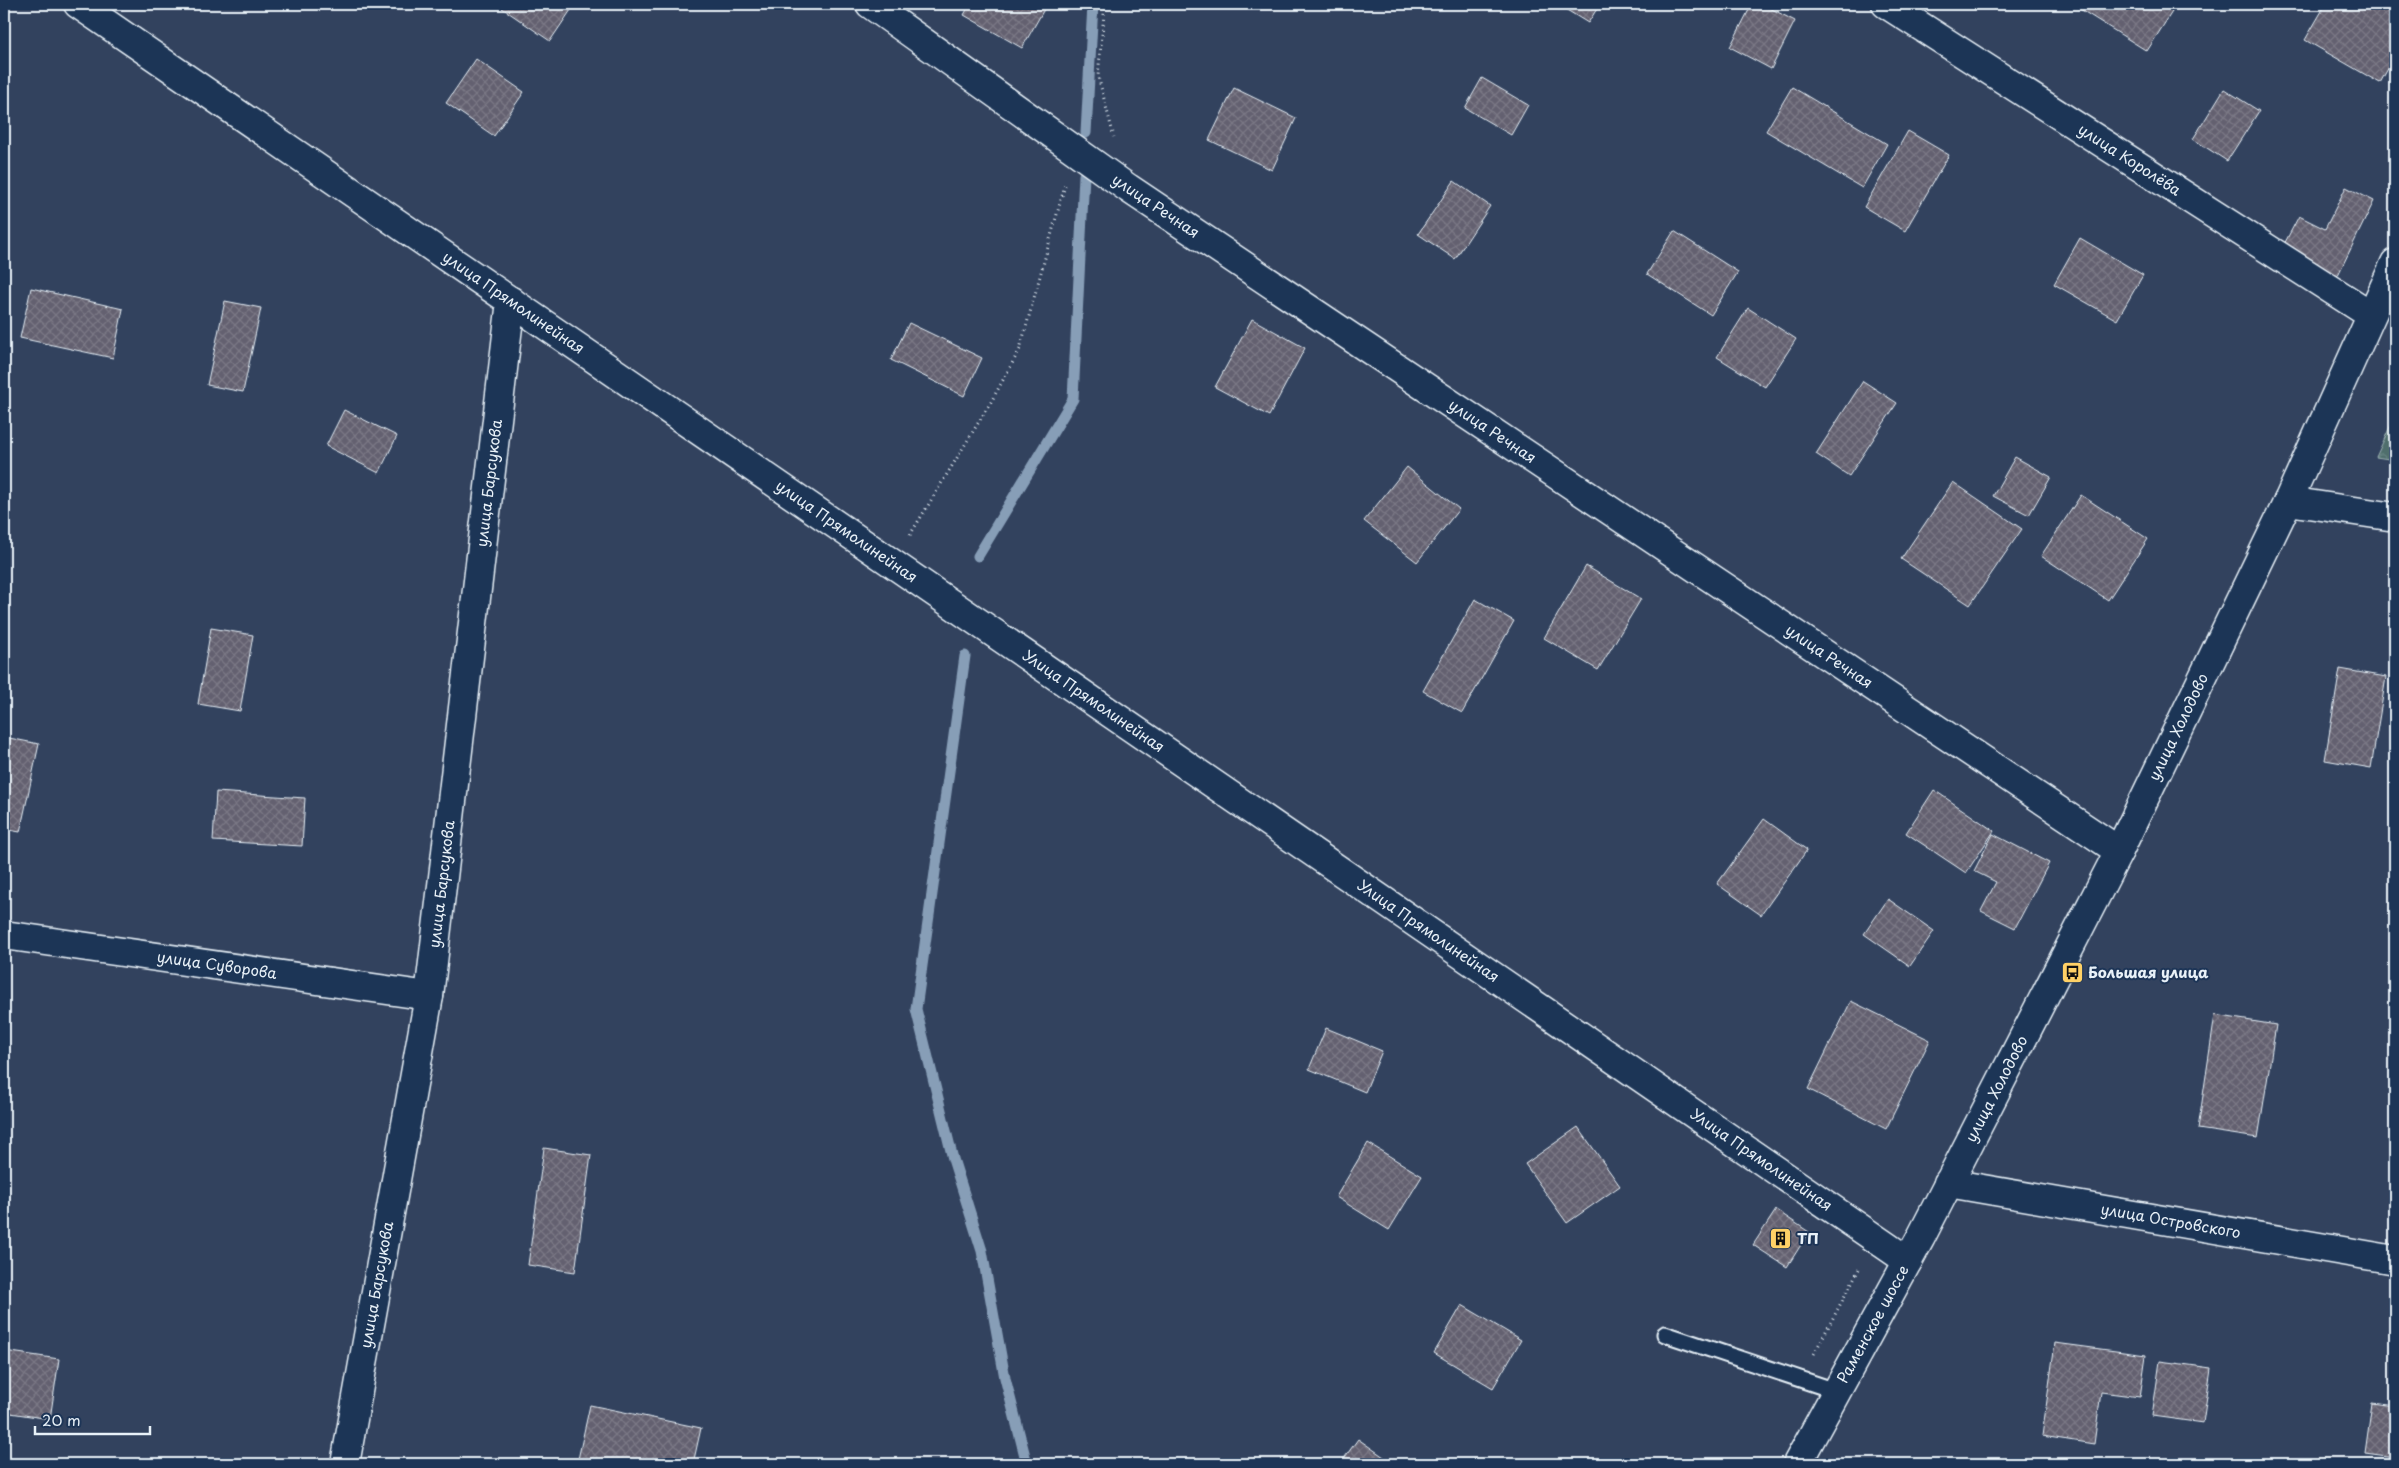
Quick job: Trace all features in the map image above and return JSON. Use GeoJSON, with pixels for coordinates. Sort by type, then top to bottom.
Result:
{"type":"FeatureCollection","features":[{"type":"Feature","properties":{"kind":"street","name":"улица Прямолинейная"},"geometry":{"type":"LineString","coordinates":[[78,4],[947,600]]}},
{"type":"Feature","properties":{"kind":"street","name":"улица Речная"},"geometry":{"type":"LineString","coordinates":[[870,4],[1075,148],[1128,188],[2119,851]]}},
{"type":"Feature","properties":{"kind":"street","name":"улица Королёва"},"geometry":{"type":"LineString","coordinates":[[1886,4],[2371,315]]}},
{"type":"Feature","properties":{"kind":"street","name":"улица Холодово"},"geometry":{"type":"LineString","coordinates":[[1948,1183],[2119,851],[2288,501],[2395,263]]}},
{"type":"Feature","properties":{"kind":"street","name":"улица Барсукова"},"geometry":{"type":"LineString","coordinates":[[346,1464],[429,996],[511,301]]}},
{"type":"Feature","properties":{"kind":"street"},"geometry":{"type":"LineString","coordinates":[[2288,501],[2395,517]]}},
{"type":"Feature","properties":{"kind":"street","name":"Улица Прямолинейная"},"geometry":{"type":"LineString","coordinates":[[947,600],[1908,1261]]}},
{"type":"Feature","properties":{"kind":"street","name":"улица Суворова"},"geometry":{"type":"LineString","coordinates":[[4,935],[429,996]]}},
{"type":"Feature","properties":{"kind":"street","name":"Раменское шоссе"},"geometry":{"type":"LineString","coordinates":[[1797,1464],[1908,1261],[1948,1183]]}},
{"type":"Feature","properties":{"kind":"street","name":"улица Островского"},"geometry":{"type":"LineString","coordinates":[[1948,1183],[2395,1260]]}},
{"type":"Feature","properties":{"kind":"lane"},"geometry":{"type":"LineString","coordinates":[[1665,1334],[1836,1391]]}},
{"type":"Feature","properties":{"kind":"path"},"geometry":{"type":"LineString","coordinates":[[1105,4],[1098,76],[1128,188]]}},
{"type":"Feature","properties":{"kind":"path"},"geometry":{"type":"LineString","coordinates":[[892,563],[991,402],[1020,349],[1075,148]]}},
{"type":"Feature","properties":{"kind":"path"},"geometry":{"type":"LineString","coordinates":[[1801,1378],[1860,1267]]}},
{"type":"Feature","properties":{"kind":"green space"},"geometry":{"type":"Polygon","coordinates":[[[2395,416],[2395,460],[2376,457],[2395,416]]]}},
{"type":"Feature","properties":{"kind":"building"},"geometry":{"type":"Polygon","coordinates":[[[505,4],[575,4],[550,41],[502,8],[505,4]]]}},
{"type":"Feature","properties":{"kind":"building"},"geometry":{"type":"Polygon","coordinates":[[[970,4],[1047,4],[1022,48],[964,15],[970,4]]]}},
{"type":"Feature","properties":{"kind":"building"},"geometry":{"type":"Polygon","coordinates":[[[1557,4],[1600,4],[1588,23],[1557,4]]]}},
{"type":"Feature","properties":{"kind":"building"},"geometry":{"type":"Polygon","coordinates":[[[1752,4],[1762,4],[1795,21],[1771,69],[1730,47],[1752,4]]]}},
{"type":"Feature","properties":{"kind":"building"},"geometry":{"type":"Polygon","coordinates":[[[2072,4],[2177,4],[2147,51],[2072,4]]]}},
{"type":"Feature","properties":{"kind":"building"},"geometry":{"type":"Polygon","coordinates":[[[2326,4],[2380,4],[2395,12],[2395,56],[2380,83],[2305,40],[2326,4]]]}},
{"type":"Feature","properties":{"kind":"building"},"geometry":{"type":"Polygon","coordinates":[[[476,59],[524,92],[494,136],[446,103],[476,59]]]}},
{"type":"Feature","properties":{"kind":"building"},"geometry":{"type":"Polygon","coordinates":[[[1482,78],[1528,105],[1511,135],[1465,108],[1482,78]]]}},
{"type":"Feature","properties":{"kind":"building"},"geometry":{"type":"Polygon","coordinates":[[[1792,87],[1887,144],[1862,188],[1766,131],[1792,87]]]}},
{"type":"Feature","properties":{"kind":"building"},"geometry":{"type":"Polygon","coordinates":[[[1234,88],[1296,118],[1272,170],[1209,140],[1234,88]]]}},
{"type":"Feature","properties":{"kind":"building"},"geometry":{"type":"Polygon","coordinates":[[[2224,89],[2259,111],[2227,161],[2193,139],[2224,89]]]}},
{"type":"Feature","properties":{"kind":"building"},"geometry":{"type":"Polygon","coordinates":[[[1908,131],[1949,155],[1905,231],[1864,207],[1908,131]]]}},
{"type":"Feature","properties":{"kind":"building"},"geometry":{"type":"Polygon","coordinates":[[[1454,181],[1490,206],[1455,259],[1418,234],[1454,181]]]}},
{"type":"Feature","properties":{"kind":"building"},"geometry":{"type":"Polygon","coordinates":[[[2346,187],[2374,201],[2337,277],[2281,250],[2299,216],[2325,229],[2346,187]]]}},
{"type":"Feature","properties":{"kind":"building"},"geometry":{"type":"Polygon","coordinates":[[[1674,231],[1738,272],[1711,315],[1647,274],[1674,231]]]}},
{"type":"Feature","properties":{"kind":"building"},"geometry":{"type":"Polygon","coordinates":[[[2080,238],[2143,275],[2117,320],[2054,284],[2080,238]]]}},
{"type":"Feature","properties":{"kind":"building"},"geometry":{"type":"Polygon","coordinates":[[[31,288],[123,309],[113,358],[20,338],[31,288]]]}},
{"type":"Feature","properties":{"kind":"building"},"geometry":{"type":"Polygon","coordinates":[[[225,301],[261,308],[243,392],[207,385],[225,301]]]}},
{"type":"Feature","properties":{"kind":"building"},"geometry":{"type":"Polygon","coordinates":[[[1748,308],[1796,339],[1765,387],[1717,357],[1748,308]]]}},
{"type":"Feature","properties":{"kind":"building"},"geometry":{"type":"Polygon","coordinates":[[[1252,319],[1305,348],[1269,416],[1215,387],[1252,319]]]}},
{"type":"Feature","properties":{"kind":"building"},"geometry":{"type":"Polygon","coordinates":[[[909,323],[982,358],[964,396],[891,360],[909,323]]]}},
{"type":"Feature","properties":{"kind":"building"},"geometry":{"type":"Polygon","coordinates":[[[1863,381],[1897,403],[1849,476],[1816,454],[1863,381]]]}},
{"type":"Feature","properties":{"kind":"building"},"geometry":{"type":"Polygon","coordinates":[[[344,410],[397,436],[379,473],[326,446],[344,410]]]}},
{"type":"Feature","properties":{"kind":"building"},"geometry":{"type":"Polygon","coordinates":[[[2015,457],[2051,477],[2029,515],[1993,496],[2015,457]]]}},
{"type":"Feature","properties":{"kind":"building"},"geometry":{"type":"Polygon","coordinates":[[[1407,467],[1459,509],[1417,562],[1364,521],[1407,467]]]}},
{"type":"Feature","properties":{"kind":"building"},"geometry":{"type":"Polygon","coordinates":[[[1953,482],[2022,529],[1970,605],[1901,559],[1953,482]]]}},
{"type":"Feature","properties":{"kind":"building"},"geometry":{"type":"Polygon","coordinates":[[[2081,495],[2148,539],[2108,600],[2041,556],[2081,495]]]}},
{"type":"Feature","properties":{"kind":"building"},"geometry":{"type":"Polygon","coordinates":[[[1586,566],[1641,599],[1598,670],[1544,638],[1586,566]]]}},
{"type":"Feature","properties":{"kind":"building"},"geometry":{"type":"Polygon","coordinates":[[[1475,599],[1514,621],[1462,713],[1423,691],[1475,599]]]}},
{"type":"Feature","properties":{"kind":"building"},"geometry":{"type":"Polygon","coordinates":[[[211,628],[253,635],[240,711],[198,704],[211,628]]]}},
{"type":"Feature","properties":{"kind":"building"},"geometry":{"type":"Polygon","coordinates":[[[2340,669],[2386,677],[2371,768],[2325,760],[2340,669]]]}},
{"type":"Feature","properties":{"kind":"building"},"geometry":{"type":"Polygon","coordinates":[[[4,737],[39,744],[20,832],[4,829],[4,737]]]}},
{"type":"Feature","properties":{"kind":"building"},"geometry":{"type":"Polygon","coordinates":[[[1934,790],[1994,831],[1966,873],[1906,833],[1934,790]]]}},
{"type":"Feature","properties":{"kind":"building"},"geometry":{"type":"Polygon","coordinates":[[[216,792],[305,798],[302,846],[213,841],[216,792]]]}},
{"type":"Feature","properties":{"kind":"building"},"geometry":{"type":"Polygon","coordinates":[[[1764,819],[1807,850],[1761,915],[1717,884],[1764,819]]]}},
{"type":"Feature","properties":{"kind":"building"},"geometry":{"type":"Polygon","coordinates":[[[1993,834],[2049,863],[2015,928],[1981,911],[1996,882],[1974,871],[1993,834]]]}},
{"type":"Feature","properties":{"kind":"building"},"geometry":{"type":"Polygon","coordinates":[[[1888,899],[1934,931],[1910,966],[1864,934],[1888,899]]]}},
{"type":"Feature","properties":{"kind":"building"},"geometry":{"type":"Polygon","coordinates":[[[1851,1001],[1930,1040],[1886,1129],[1808,1089],[1851,1001]]]}},
{"type":"Feature","properties":{"kind":"building"},"geometry":{"type":"Polygon","coordinates":[[[2215,1015],[2276,1025],[2258,1138],[2198,1129],[2215,1015]]]}},
{"type":"Feature","properties":{"kind":"building"},"geometry":{"type":"Polygon","coordinates":[[[1326,1028],[1382,1051],[1365,1092],[1309,1069],[1326,1028]]]}},
{"type":"Feature","properties":{"kind":"building"},"geometry":{"type":"Polygon","coordinates":[[[1578,1127],[1620,1186],[1567,1223],[1525,1164],[1578,1127]]]}},
{"type":"Feature","properties":{"kind":"building"},"geometry":{"type":"Polygon","coordinates":[[[1368,1143],[1422,1176],[1389,1230],[1336,1197],[1368,1143]]]}},
{"type":"Feature","properties":{"kind":"building"},"geometry":{"type":"Polygon","coordinates":[[[544,1148],[591,1155],[575,1272],[528,1265],[544,1148]]]}},
{"type":"Feature","properties":{"kind":"building","name":"ТП"},"geometry":{"type":"Polygon","coordinates":[[[1776,1210],[1809,1232],[1787,1267],[1753,1245],[1776,1210]]]}},
{"type":"Feature","properties":{"kind":"building"},"geometry":{"type":"Polygon","coordinates":[[[1462,1305],[1521,1340],[1493,1388],[1434,1353],[1462,1305]]]}},
{"type":"Feature","properties":{"kind":"building"},"geometry":{"type":"Polygon","coordinates":[[[2055,1343],[2146,1355],[2140,1397],[2101,1392],[2094,1444],[2042,1436],[2055,1343]]]}},
{"type":"Feature","properties":{"kind":"building"},"geometry":{"type":"Polygon","coordinates":[[[4,1351],[59,1359],[50,1419],[4,1412],[4,1351]]]}},
{"type":"Feature","properties":{"kind":"building"},"geometry":{"type":"Polygon","coordinates":[[[2160,1361],[2211,1368],[2203,1423],[2152,1416],[2160,1361]]]}},
{"type":"Feature","properties":{"kind":"building"},"geometry":{"type":"Polygon","coordinates":[[[2372,1403],[2395,1406],[2395,1457],[2365,1453],[2372,1403]]]}},
{"type":"Feature","properties":{"kind":"building"},"geometry":{"type":"Polygon","coordinates":[[[590,1405],[701,1428],[693,1464],[577,1464],[590,1405]]]}},
{"type":"Feature","properties":{"kind":"building"},"geometry":{"type":"Polygon","coordinates":[[[1358,1439],[1394,1464],[1340,1464],[1358,1439]]]}},
{"type":"Feature","properties":{"kind":"waterway"},"geometry":{"type":"LineString","coordinates":[[1086,133],[1093,4]]}},
{"type":"Feature","properties":{"kind":"waterway"},"geometry":{"type":"LineString","coordinates":[[978,556],[1073,399],[1084,175]]}},
{"type":"Feature","properties":{"kind":"waterway"},"geometry":{"type":"LineString","coordinates":[[965,656],[916,1009],[953,1159],[982,1251],[1005,1378],[1027,1464]]}},
{"type":"Feature","properties":{"kind":"place","name":"Большая улица"},"geometry":{"type":"Point","coordinates":[2072,973]}},
{"type":"Feature","properties":{"kind":"place","name":"ТП"},"geometry":{"type":"Point","coordinates":[1781,1239]}}]}
